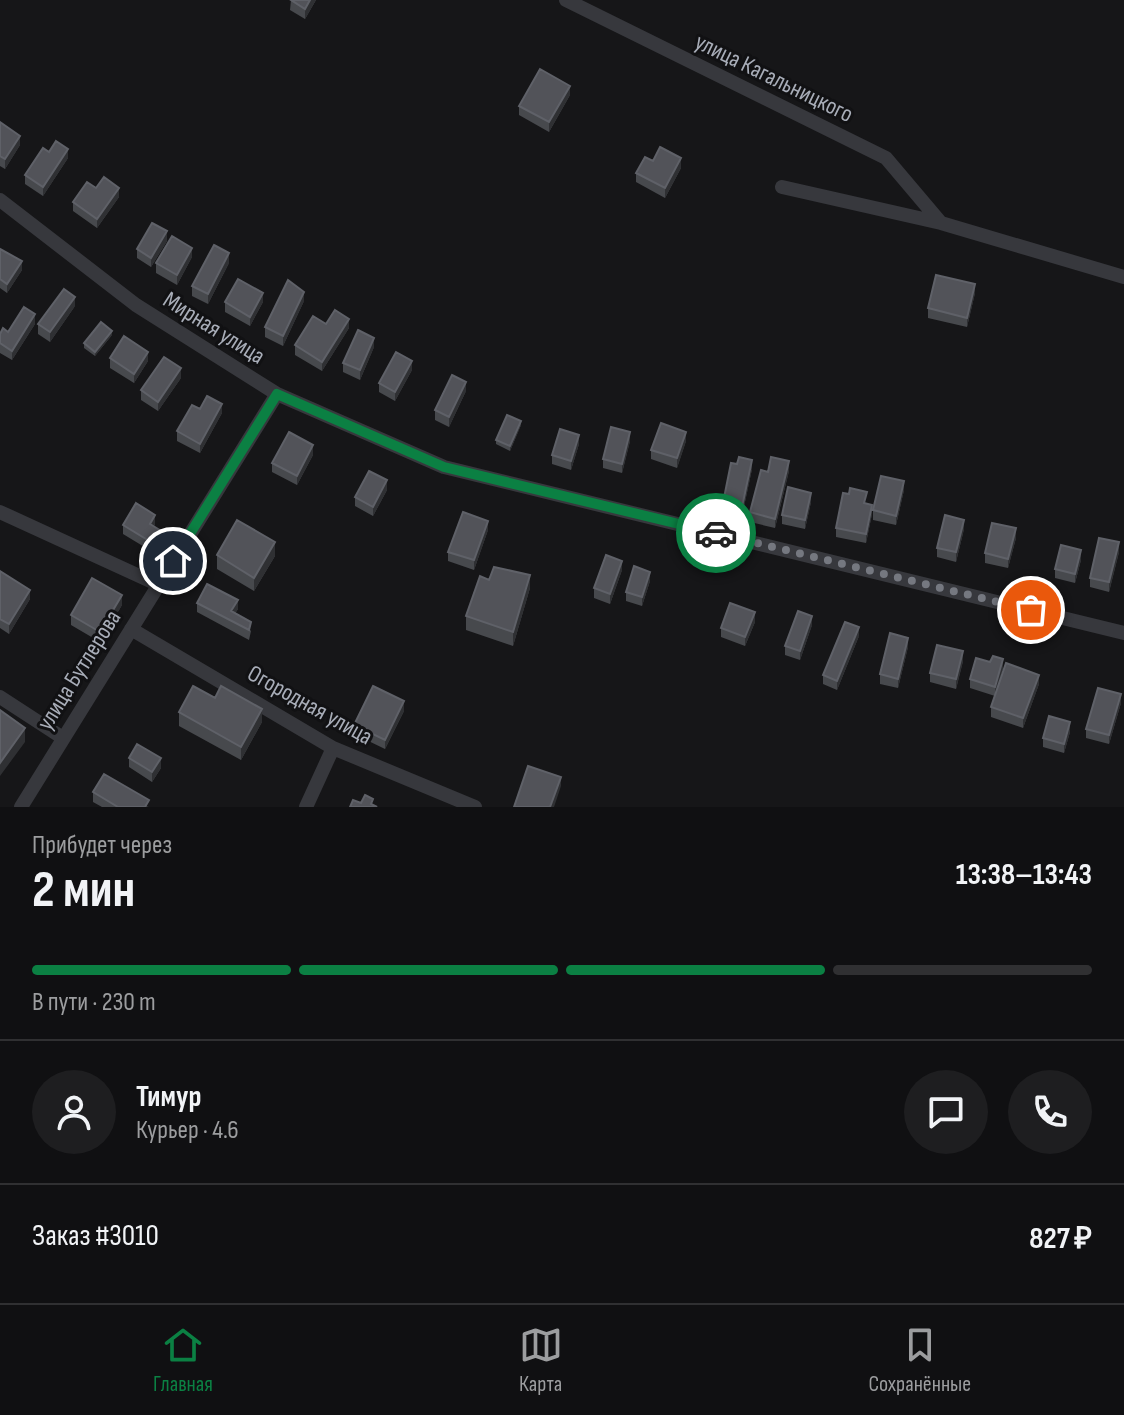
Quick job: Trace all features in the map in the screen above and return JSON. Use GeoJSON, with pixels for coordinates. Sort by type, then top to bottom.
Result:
{"type":"FeatureCollection","features":[{"type":"Feature","properties":{"kind":"street","name":"улица Кагальницкого"},"geometry":{"type":"LineString","coordinates":[[566,0],[886,158],[941,223]]}},
{"type":"Feature","properties":{"kind":"street"},"geometry":{"type":"LineString","coordinates":[[782,187],[941,223],[1124,277]]}},
{"type":"Feature","properties":{"kind":"street","name":"Мирная улица"},"geometry":{"type":"LineString","coordinates":[[0,200],[136,305],[277,394],[444,467],[1124,633]]}},
{"type":"Feature","properties":{"kind":"street","name":"улица Бутлерова"},"geometry":{"type":"LineString","coordinates":[[21,807],[277,394]]}},
{"type":"Feature","properties":{"kind":"street"},"geometry":{"type":"LineString","coordinates":[[0,512],[159,585]]}},
{"type":"Feature","properties":{"kind":"street","name":"Огородная улица"},"geometry":{"type":"LineString","coordinates":[[131,629],[333,748],[475,807]]}},
{"type":"Feature","properties":{"kind":"street"},"geometry":{"type":"LineString","coordinates":[[0,697],[63,738]]}},
{"type":"Feature","properties":{"kind":"street"},"geometry":{"type":"LineString","coordinates":[[306,807],[333,748]]}},
{"type":"Feature","properties":{"kind":"building"},"geometry":{"type":"Polygon","coordinates":[[[291,0],[310,0],[305,9],[291,0]]]}},
{"type":"Feature","properties":{"kind":"building"},"geometry":{"type":"Polygon","coordinates":[[[540,69],[570,86],[549,122],[519,106],[540,69]]]}},
{"type":"Feature","properties":{"kind":"building"},"geometry":{"type":"Polygon","coordinates":[[[0,122],[20,136],[5,159],[0,156],[0,122]]]}},
{"type":"Feature","properties":{"kind":"building"},"geometry":{"type":"Polygon","coordinates":[[[56,141],[68,149],[43,187],[25,175],[43,148],[49,152],[56,141]]]}},
{"type":"Feature","properties":{"kind":"building"},"geometry":{"type":"Polygon","coordinates":[[[660,147],[681,158],[665,188],[636,173],[645,157],[653,161],[660,147]]]}},
{"type":"Feature","properties":{"kind":"building"},"geometry":{"type":"Polygon","coordinates":[[[104,177],[119,188],[97,219],[73,202],[87,182],[96,188],[104,177]]]}},
{"type":"Feature","properties":{"kind":"building"},"geometry":{"type":"Polygon","coordinates":[[[152,223],[167,231],[151,258],[137,249],[152,223]]]}},
{"type":"Feature","properties":{"kind":"building"},"geometry":{"type":"Polygon","coordinates":[[[172,236],[192,248],[177,275],[156,263],[172,236]]]}},
{"type":"Feature","properties":{"kind":"building"},"geometry":{"type":"Polygon","coordinates":[[[214,245],[229,253],[208,294],[192,286],[214,245]]]}},
{"type":"Feature","properties":{"kind":"building"},"geometry":{"type":"Polygon","coordinates":[[[0,249],[22,261],[7,284],[0,279],[0,249]]]}},
{"type":"Feature","properties":{"kind":"building"},"geometry":{"type":"Polygon","coordinates":[[[936,275],[975,284],[967,318],[928,308],[936,275]]]}},
{"type":"Feature","properties":{"kind":"building"},"geometry":{"type":"Polygon","coordinates":[[[238,279],[263,293],[250,317],[225,302],[238,279]]]}},
{"type":"Feature","properties":{"kind":"building"},"geometry":{"type":"Polygon","coordinates":[[[288,280],[304,292],[283,336],[265,327],[288,280]]]}},
{"type":"Feature","properties":{"kind":"building"},"geometry":{"type":"Polygon","coordinates":[[[64,289],[75,297],[50,332],[38,324],[64,289]]]}},
{"type":"Feature","properties":{"kind":"building"},"geometry":{"type":"Polygon","coordinates":[[[24,307],[35,314],[12,351],[0,343],[0,334],[3,328],[8,332],[24,307]]]}},
{"type":"Feature","properties":{"kind":"building"},"geometry":{"type":"Polygon","coordinates":[[[335,310],[349,319],[322,362],[295,345],[313,316],[326,324],[335,310]]]}},
{"type":"Feature","properties":{"kind":"building"},"geometry":{"type":"Polygon","coordinates":[[[101,322],[112,331],[95,352],[84,343],[101,322]]]}},
{"type":"Feature","properties":{"kind":"building"},"geometry":{"type":"Polygon","coordinates":[[[358,330],[374,338],[360,370],[343,363],[358,330]]]}},
{"type":"Feature","properties":{"kind":"building"},"geometry":{"type":"Polygon","coordinates":[[[124,336],[148,352],[134,374],[110,358],[124,336]]]}},
{"type":"Feature","properties":{"kind":"building"},"geometry":{"type":"Polygon","coordinates":[[[396,352],[412,361],[395,392],[379,383],[396,352]]]}},
{"type":"Feature","properties":{"kind":"building"},"geometry":{"type":"Polygon","coordinates":[[[164,357],[181,368],[158,402],[141,390],[164,357]]]}},
{"type":"Feature","properties":{"kind":"building"},"geometry":{"type":"Polygon","coordinates":[[[452,375],[466,382],[449,417],[435,410],[452,375]]]}},
{"type":"Feature","properties":{"kind":"building"},"geometry":{"type":"Polygon","coordinates":[[[207,396],[222,404],[200,444],[177,431],[192,405],[200,409],[207,396]]]}},
{"type":"Feature","properties":{"kind":"building"},"geometry":{"type":"Polygon","coordinates":[[[507,415],[521,421],[510,446],[496,440],[507,415]]]}},
{"type":"Feature","properties":{"kind":"building"},"geometry":{"type":"Polygon","coordinates":[[[661,423],[686,432],[677,458],[651,450],[661,423]]]}},
{"type":"Feature","properties":{"kind":"building"},"geometry":{"type":"Polygon","coordinates":[[[611,427],[630,432],[622,464],[603,459],[611,427]]]}},
{"type":"Feature","properties":{"kind":"building"},"geometry":{"type":"Polygon","coordinates":[[[560,429],[579,435],[571,461],[552,455],[560,429]]]}},
{"type":"Feature","properties":{"kind":"building"},"geometry":{"type":"Polygon","coordinates":[[[289,432],[313,445],[297,476],[272,463],[289,432]]]}},
{"type":"Feature","properties":{"kind":"building"},"geometry":{"type":"Polygon","coordinates":[[[739,457],[752,460],[742,507],[723,503],[731,463],[737,464],[739,457]]]}},
{"type":"Feature","properties":{"kind":"building"},"geometry":{"type":"Polygon","coordinates":[[[771,457],[789,461],[775,519],[750,512],[761,470],[768,472],[771,457]]]}},
{"type":"Feature","properties":{"kind":"building"},"geometry":{"type":"Polygon","coordinates":[[[369,471],[387,480],[373,507],[355,497],[369,471]]]}},
{"type":"Feature","properties":{"kind":"building"},"geometry":{"type":"Polygon","coordinates":[[[881,476],[904,481],[896,516],[873,510],[881,476]]]}},
{"type":"Feature","properties":{"kind":"building"},"geometry":{"type":"Polygon","coordinates":[[[788,487],[811,493],[805,520],[782,515],[788,487]]]}},
{"type":"Feature","properties":{"kind":"building"},"geometry":{"type":"Polygon","coordinates":[[[850,488],[867,492],[864,503],[872,505],[866,534],[836,528],[843,493],[849,494],[850,488]]]}},
{"type":"Feature","properties":{"kind":"building"},"geometry":{"type":"Polygon","coordinates":[[[136,503],[155,515],[150,524],[163,532],[156,545],[123,525],[136,503]]]}},
{"type":"Feature","properties":{"kind":"building"},"geometry":{"type":"Polygon","coordinates":[[[463,512],[488,521],[474,560],[448,552],[463,512]]]}},
{"type":"Feature","properties":{"kind":"building"},"geometry":{"type":"Polygon","coordinates":[[[945,515],[964,520],[956,552],[937,548],[945,515]]]}},
{"type":"Feature","properties":{"kind":"building"},"geometry":{"type":"Polygon","coordinates":[[[237,520],[275,542],[254,578],[217,555],[237,520]]]}},
{"type":"Feature","properties":{"kind":"building"},"geometry":{"type":"Polygon","coordinates":[[[992,523],[1016,528],[1008,559],[985,553],[992,523]]]}},
{"type":"Feature","properties":{"kind":"building"},"geometry":{"type":"Polygon","coordinates":[[[1099,538],[1119,542],[1109,582],[1090,578],[1099,538]]]}},
{"type":"Feature","properties":{"kind":"building"},"geometry":{"type":"Polygon","coordinates":[[[1061,545],[1081,550],[1075,574],[1055,569],[1061,545]]]}},
{"type":"Feature","properties":{"kind":"building"},"geometry":{"type":"Polygon","coordinates":[[[606,555],[622,561],[610,594],[594,588],[606,555]]]}},
{"type":"Feature","properties":{"kind":"building"},"geometry":{"type":"Polygon","coordinates":[[[634,566],[650,572],[642,597],[626,592],[634,566]]]}},
{"type":"Feature","properties":{"kind":"building"},"geometry":{"type":"Polygon","coordinates":[[[494,567],[530,575],[513,632],[466,616],[480,576],[489,580],[494,567]]]}},
{"type":"Feature","properties":{"kind":"building"},"geometry":{"type":"Polygon","coordinates":[[[0,571],[30,590],[9,624],[0,619],[0,571]]]}},
{"type":"Feature","properties":{"kind":"building"},"geometry":{"type":"Polygon","coordinates":[[[92,578],[122,595],[100,632],[71,615],[92,578]]]}},
{"type":"Feature","properties":{"kind":"building"},"geometry":{"type":"Polygon","coordinates":[[[207,584],[238,600],[231,611],[251,622],[249,630],[197,603],[207,584]]]}},
{"type":"Feature","properties":{"kind":"building"},"geometry":{"type":"Polygon","coordinates":[[[730,603],[755,612],[745,637],[721,628],[730,603]]]}},
{"type":"Feature","properties":{"kind":"building"},"geometry":{"type":"Polygon","coordinates":[[[798,611],[812,616],[800,651],[785,646],[798,611]]]}},
{"type":"Feature","properties":{"kind":"building"},"geometry":{"type":"Polygon","coordinates":[[[845,622],[859,627],[837,681],[823,675],[845,622]]]}},
{"type":"Feature","properties":{"kind":"building"},"geometry":{"type":"Polygon","coordinates":[[[890,633],[908,638],[898,679],[880,674],[890,633]]]}},
{"type":"Feature","properties":{"kind":"building"},"geometry":{"type":"Polygon","coordinates":[[[937,645],[963,651],[956,679],[930,673],[937,645]]]}},
{"type":"Feature","properties":{"kind":"building"},"geometry":{"type":"Polygon","coordinates":[[[993,656],[1003,659],[995,687],[970,679],[976,658],[990,662],[993,656]]]}},
{"type":"Feature","properties":{"kind":"building"},"geometry":{"type":"Polygon","coordinates":[[[1006,663],[1039,675],[1023,718],[991,707],[1006,663]]]}},
{"type":"Feature","properties":{"kind":"building"},"geometry":{"type":"Polygon","coordinates":[[[193,686],[215,698],[221,686],[262,709],[241,747],[179,712],[193,686]]]}},
{"type":"Feature","properties":{"kind":"building"},"geometry":{"type":"Polygon","coordinates":[[[373,686],[404,701],[385,740],[354,725],[373,686]]]}},
{"type":"Feature","properties":{"kind":"building"},"geometry":{"type":"Polygon","coordinates":[[[1098,688],[1121,694],[1109,735],[1086,729],[1098,688]]]}},
{"type":"Feature","properties":{"kind":"building"},"geometry":{"type":"Polygon","coordinates":[[[0,710],[25,728],[0,763],[0,710]]]}},
{"type":"Feature","properties":{"kind":"building"},"geometry":{"type":"Polygon","coordinates":[[[1049,716],[1070,722],[1064,744],[1043,738],[1049,716]]]}},
{"type":"Feature","properties":{"kind":"building"},"geometry":{"type":"Polygon","coordinates":[[[137,744],[161,758],[152,772],[129,758],[137,744]]]}},
{"type":"Feature","properties":{"kind":"building"},"geometry":{"type":"Polygon","coordinates":[[[528,766],[561,777],[550,807],[514,807],[528,766]]]}},
{"type":"Feature","properties":{"kind":"building"},"geometry":{"type":"Polygon","coordinates":[[[104,774],[149,800],[145,807],[118,807],[93,792],[104,774]]]}},
{"type":"Feature","properties":{"kind":"building"},"geometry":{"type":"Polygon","coordinates":[[[365,795],[373,799],[371,804],[377,807],[350,807],[353,800],[361,803],[365,795]]]}},
{"type":"Feature","properties":{"kind":"way so far"},"geometry":{"type":"LineString","coordinates":[[716,533],[1031,610]]}},
{"type":"Feature","properties":{"kind":"route"},"geometry":{"type":"LineString","coordinates":[[173,561],[277,394],[444,467],[716,533]]}}]}
